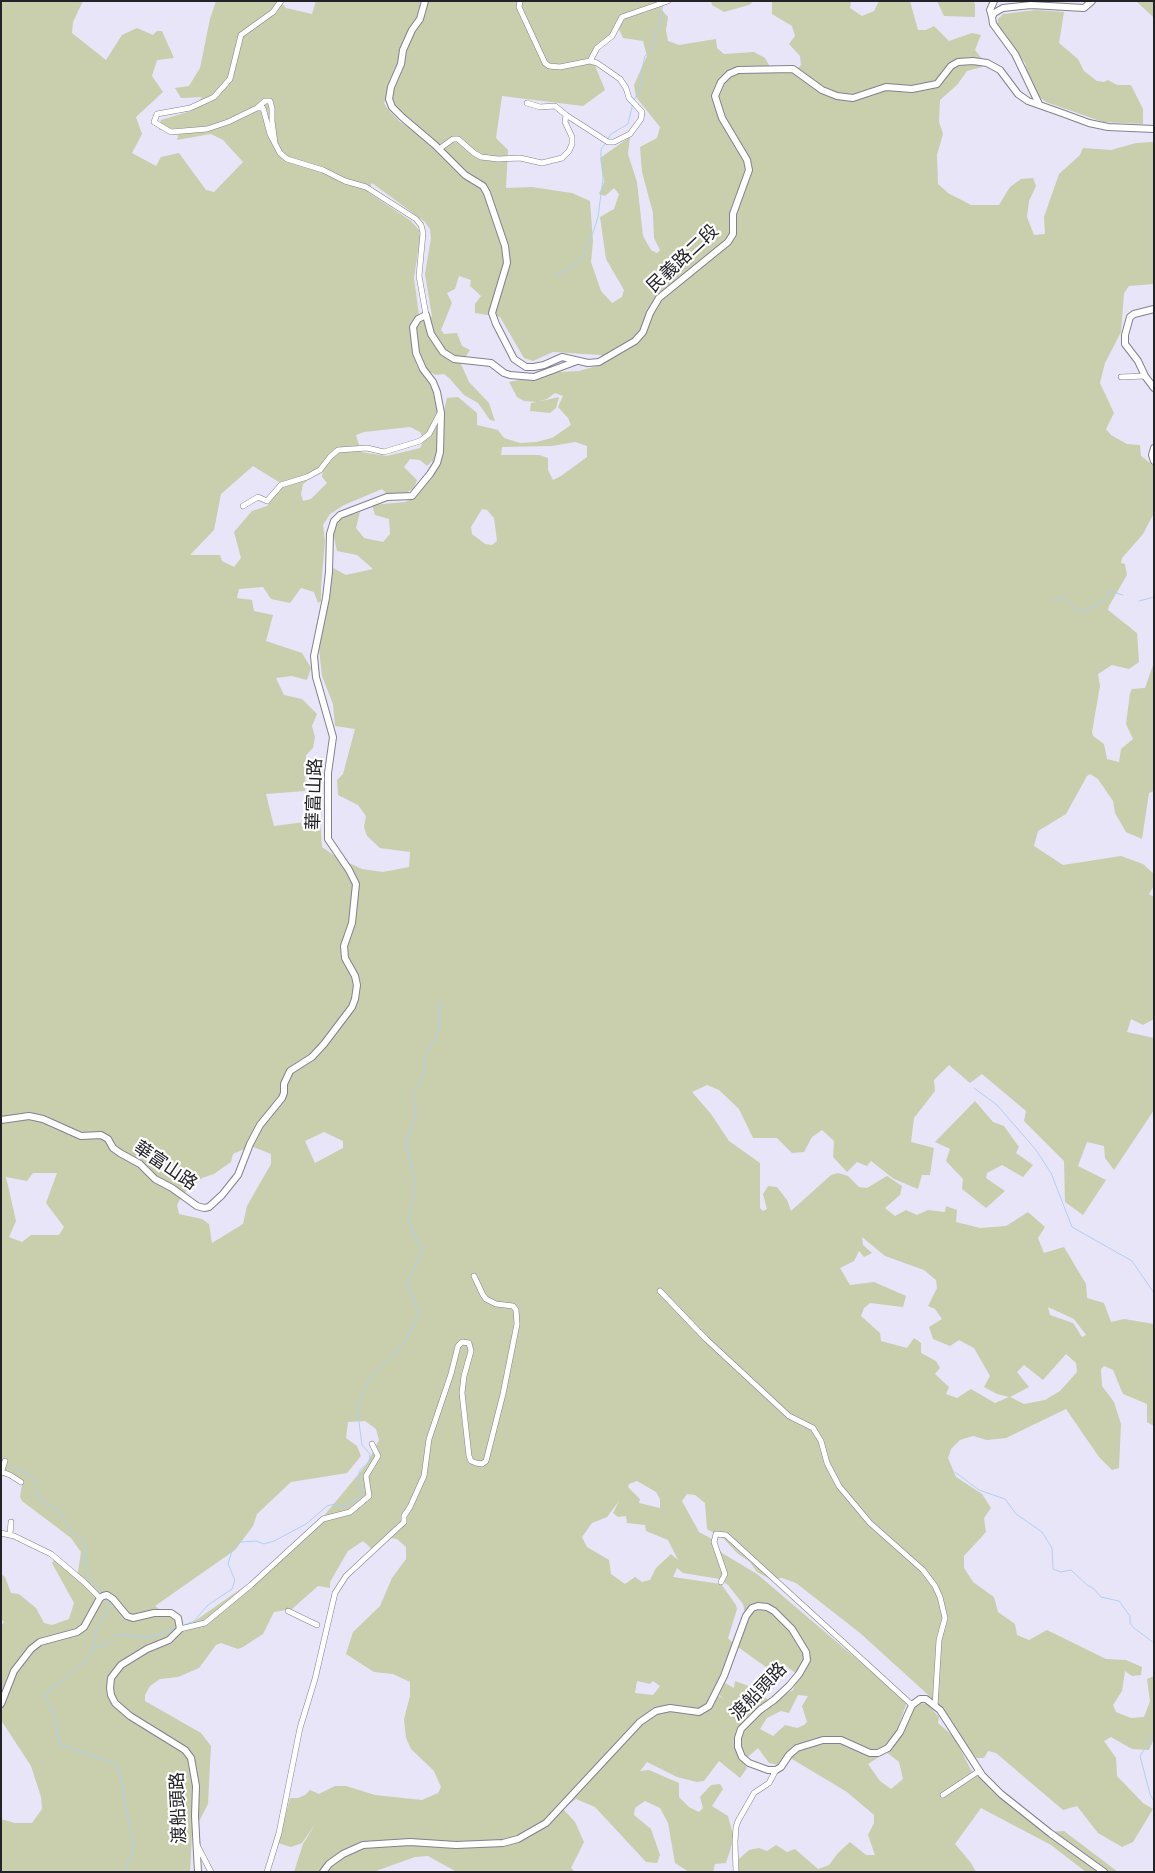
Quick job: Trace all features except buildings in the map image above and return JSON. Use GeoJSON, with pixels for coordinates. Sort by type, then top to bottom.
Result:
{"type":"FeatureCollection","features":[{"type":"Feature","properties":{"kind":"street"},"geometry":{"type":"LineString","coordinates":[[275,143],[270,101],[265,101],[257,108],[228,122],[207,129],[171,132],[154,122],[157,114],[190,108],[214,97],[230,79],[241,35],[272,12],[281,1]]}},
{"type":"Feature","properties":{"kind":"street"},"geometry":{"type":"LineString","coordinates":[[425,1],[420,19],[412,30],[391,87],[389,99],[392,107],[439,148],[465,175],[483,186],[487,193],[505,246],[507,264],[492,313],[514,359],[520,364],[534,368],[562,357],[577,362]]}},
{"type":"Feature","properties":{"kind":"street"},"geometry":{"type":"LineString","coordinates":[[520,1],[519,8],[544,63],[560,67],[590,61],[597,63],[620,79],[630,98],[642,112],[641,119],[630,134],[614,142],[606,141],[555,106],[540,107],[527,103]]}},
{"type":"Feature","properties":{"kind":"street"},"geometry":{"type":"LineString","coordinates":[[994,1],[990,10],[993,24],[1021,65],[1039,104]]}},
{"type":"Feature","properties":{"kind":"street"},"geometry":{"type":"LineString","coordinates":[[992,17],[998,10],[1003,8],[1031,5],[1084,8],[1092,1]]}},
{"type":"Feature","properties":{"kind":"street"},"geometry":{"type":"LineString","coordinates":[[590,61],[597,48],[612,36],[622,17],[667,2]]}},
{"type":"Feature","properties":{"kind":"street","name":"民義路二段"},"geometry":{"type":"LineString","coordinates":[[577,362],[599,362],[635,341],[643,332],[650,313],[659,298],[703,262],[720,251],[733,234],[733,214],[749,170],[742,150],[722,118],[715,96],[716,89],[729,74],[738,70],[793,69],[822,90],[837,96],[853,98],[886,87],[912,89],[938,84],[951,66],[958,62],[973,61],[987,63],[1000,70],[1018,94],[1028,101],[1089,123],[1108,127],[1154,129]]}},
{"type":"Feature","properties":{"kind":"street"},"geometry":{"type":"LineString","coordinates":[[257,108],[263,108],[270,134],[280,153],[287,159],[323,170],[345,181],[366,187],[416,219],[421,225],[423,233],[418,276],[426,315],[436,343],[443,352],[454,359],[491,362],[504,374],[525,377],[542,375],[558,367],[577,362]]}},
{"type":"Feature","properties":{"kind":"street"},"geometry":{"type":"LineString","coordinates":[[439,148],[453,139],[458,139],[481,157],[498,159],[520,158],[542,163],[553,161],[562,158],[570,151],[572,144],[572,137],[565,122],[566,115]]}},
{"type":"Feature","properties":{"kind":"street"},"geometry":{"type":"LineString","coordinates":[[1154,309],[1134,314],[1130,317],[1125,335],[1125,344],[1154,388]]}},
{"type":"Feature","properties":{"kind":"street","name":"華富山路"},"geometry":{"type":"LineString","coordinates":[[1,1120],[29,1116],[43,1118],[81,1136],[101,1135],[120,1153],[140,1164],[156,1180],[172,1188],[197,1206],[209,1207],[222,1195],[238,1175],[255,1133],[282,1098],[284,1084],[290,1071],[312,1056],[324,1044],[352,1007],[357,985],[355,976],[345,958],[344,946],[352,923],[356,884],[350,870],[328,839],[328,773],[333,737],[314,668],[314,656],[325,608],[330,572],[330,534],[334,521],[340,515],[387,497],[408,497],[416,493],[437,463],[440,452],[441,412],[433,382],[423,369],[414,347],[413,327],[418,319],[426,315]]}},
{"type":"Feature","properties":{"kind":"street"},"geometry":{"type":"LineString","coordinates":[[1121,377],[1145,376]]}},
{"type":"Feature","properties":{"kind":"street"},"geometry":{"type":"LineString","coordinates":[[243,506],[258,497],[267,501],[281,485],[307,477],[320,470],[338,450],[367,448],[384,452],[420,441],[429,434],[441,412]]}},
{"type":"Feature","properties":{"kind":"street"},"geometry":{"type":"LineString","coordinates":[[1154,448],[1152,456],[1154,461]]}},
{"type":"Feature","properties":{"kind":"street"},"geometry":{"type":"LineString","coordinates":[[267,1872],[279,1832],[300,1728],[315,1679],[335,1592],[346,1576],[404,1522],[404,1516],[424,1476],[429,1439],[458,1346],[462,1342],[468,1343],[471,1351],[464,1376],[462,1393],[469,1456],[471,1461],[476,1463],[482,1464],[486,1461],[497,1421],[518,1324],[516,1310],[513,1306],[496,1304],[486,1299],[474,1276]]}},
{"type":"Feature","properties":{"kind":"street"},"geometry":{"type":"LineString","coordinates":[[660,1291],[706,1339],[789,1416],[813,1428],[821,1441],[827,1463],[838,1486],[870,1523],[923,1570],[935,1586],[945,1618],[939,1640],[935,1706]]}},
{"type":"Feature","properties":{"kind":"street"},"geometry":{"type":"LineString","coordinates":[[1,1704],[14,1671],[31,1649],[40,1642],[77,1632],[84,1627],[101,1597],[107,1595],[113,1599],[127,1616],[133,1618],[154,1613],[171,1613],[178,1618],[180,1630],[205,1623],[251,1585],[323,1519],[350,1512],[369,1496],[366,1476],[378,1456],[372,1444]]}},
{"type":"Feature","properties":{"kind":"street"},"geometry":{"type":"LineString","coordinates":[[5,1461],[2,1472],[10,1474],[20,1482]]}},
{"type":"Feature","properties":{"kind":"street"},"geometry":{"type":"LineString","coordinates":[[10,1534],[11,1522]]}},
{"type":"Feature","properties":{"kind":"street"},"geometry":{"type":"LineString","coordinates":[[1,1532],[10,1534],[52,1554],[101,1597]]}},
{"type":"Feature","properties":{"kind":"street"},"geometry":{"type":"LineString","coordinates":[[722,1582],[725,1574],[714,1542],[716,1534],[726,1535],[912,1704]]}},
{"type":"Feature","properties":{"kind":"street","name":"渡船頭路"},"geometry":{"type":"LineString","coordinates":[[323,1872],[329,1864],[343,1854],[363,1845],[410,1842],[456,1845],[503,1843],[518,1839],[546,1823],[640,1722],[656,1711],[670,1708],[699,1712],[709,1706],[714,1700],[724,1676],[746,1616],[752,1608],[758,1606],[767,1607],[774,1611],[792,1629],[806,1652],[807,1660],[800,1674],[774,1700],[748,1721],[741,1729],[738,1738],[738,1747],[742,1757],[749,1763],[768,1770],[776,1770]]}},
{"type":"Feature","properties":{"kind":"street"},"geometry":{"type":"LineString","coordinates":[[288,1612],[317,1625]]}},
{"type":"Feature","properties":{"kind":"street","name":"渡船頭路"},"geometry":{"type":"LineString","coordinates":[[180,1630],[169,1640],[147,1649],[121,1665],[111,1678],[110,1688],[115,1703],[130,1716],[185,1750],[191,1758],[196,1786],[195,1843],[198,1872]]}},
{"type":"Feature","properties":{"kind":"street"},"geometry":{"type":"LineString","coordinates":[[736,1872],[735,1842],[738,1821],[754,1793],[769,1783],[776,1770],[781,1767],[789,1755],[797,1748],[823,1740],[841,1740],[870,1753],[884,1751],[900,1732],[912,1704],[920,1699],[926,1699],[935,1706],[950,1725],[979,1771],[1001,1794],[1050,1833],[1104,1872]]}},
{"type":"Feature","properties":{"kind":"street"},"geometry":{"type":"LineString","coordinates":[[943,1795],[979,1771]]}},
{"type":"Feature","properties":{"kind":"street"},"geometry":{"type":"LineString","coordinates":[[195,1843],[211,1872]]}},
{"type":"Feature","properties":{"kind":"green space"},"geometry":{"type":"Polygon","coordinates":[[[1,1],[83,1],[73,22],[72,33],[106,60],[122,35],[137,28],[153,35],[157,31],[162,31],[174,58],[157,60],[152,76],[163,92],[136,117],[142,134],[132,153],[156,166],[161,157],[179,153],[206,190],[214,192],[243,162],[223,140],[211,134],[177,140],[180,128],[159,130],[161,120],[191,111],[202,97],[181,98],[175,88],[189,86],[200,68],[210,19],[216,1],[280,1],[286,8],[312,14],[316,1],[664,1],[661,9],[668,17],[666,30],[668,41],[679,45],[716,39],[717,48],[724,54],[754,52],[765,58],[773,72],[794,72],[801,65],[800,56],[789,44],[795,36],[792,26],[772,14],[772,1],[851,1],[850,8],[862,16],[874,11],[879,1],[910,1],[918,30],[926,30],[934,26],[949,41],[972,33],[981,35],[975,50],[982,59],[982,67],[967,71],[957,85],[940,100],[939,122],[943,134],[937,155],[938,184],[948,193],[971,205],[999,205],[1010,187],[1021,179],[1033,178],[1036,186],[1029,201],[1027,217],[1034,235],[1045,234],[1044,217],[1059,174],[1080,155],[1083,148],[1111,150],[1136,143],[1154,142],[1154,284],[1129,286],[1124,293],[1121,332],[1105,363],[1100,383],[1114,413],[1106,429],[1111,435],[1127,444],[1140,445],[1141,456],[1154,466],[1154,513],[1143,534],[1122,558],[1121,563],[1125,564],[1127,575],[1108,610],[1137,633],[1139,662],[1129,669],[1112,665],[1098,674],[1100,686],[1092,732],[1093,736],[1104,744],[1107,759],[1119,762],[1121,749],[1133,739],[1126,724],[1130,693],[1132,689],[1145,688],[1154,662],[1154,791],[1149,793],[1142,839],[1126,832],[1115,813],[1113,801],[1098,779],[1090,774],[1087,776],[1066,814],[1038,831],[1034,846],[1063,865],[1121,856],[1143,864],[1154,874],[1154,886],[1149,894],[1154,897],[1154,1019],[1143,1025],[1131,1019],[1127,1032],[1154,1038],[1154,1110],[1114,1170],[1105,1158],[1104,1146],[1087,1142],[1078,1166],[1106,1180],[1083,1215],[1065,1202],[1064,1161],[1024,1121],[1026,1111],[982,1074],[970,1083],[949,1065],[934,1080],[935,1091],[914,1118],[911,1142],[934,1148],[930,1175],[922,1175],[918,1189],[894,1179],[871,1161],[867,1166],[857,1162],[847,1172],[833,1157],[834,1141],[822,1130],[812,1137],[804,1152],[792,1153],[777,1138],[753,1138],[739,1109],[719,1090],[707,1085],[692,1092],[711,1114],[729,1141],[760,1163],[760,1208],[763,1211],[767,1209],[763,1194],[768,1186],[777,1187],[787,1200],[791,1211],[831,1175],[838,1173],[848,1176],[859,1187],[867,1188],[887,1176],[902,1186],[900,1195],[885,1208],[895,1216],[906,1210],[917,1215],[928,1210],[945,1212],[946,1206],[957,1210],[956,1222],[980,1228],[1006,1226],[1028,1212],[1045,1227],[1038,1238],[1044,1253],[1064,1247],[1086,1284],[1087,1298],[1104,1303],[1111,1322],[1124,1319],[1154,1324],[1154,1426],[1147,1422],[1147,1404],[1123,1394],[1113,1370],[1104,1366],[1101,1369],[1102,1386],[1114,1402],[1121,1424],[1119,1468],[1112,1470],[1099,1457],[1066,1409],[1006,1438],[987,1440],[973,1436],[960,1440],[951,1449],[948,1458],[956,1477],[982,1494],[991,1508],[984,1518],[986,1532],[964,1556],[964,1568],[973,1582],[994,1597],[998,1612],[1015,1624],[1017,1635],[1029,1640],[1047,1630],[1106,1659],[1126,1660],[1142,1667],[1141,1675],[1132,1676],[1125,1671],[1122,1691],[1113,1705],[1116,1712],[1131,1718],[1144,1717],[1150,1701],[1147,1679],[1154,1676],[1154,1739],[1149,1750],[1132,1749],[1111,1737],[1104,1741],[1116,1758],[1117,1776],[1143,1803],[1153,1809],[1133,1842],[1122,1847],[1098,1833],[1077,1806],[1063,1810],[996,1753],[988,1751],[984,1758],[976,1758],[936,1702],[860,1633],[796,1583],[782,1578],[770,1579],[757,1572],[750,1562],[737,1553],[724,1539],[707,1529],[705,1503],[695,1495],[687,1494],[682,1501],[699,1532],[712,1539],[722,1553],[757,1574],[907,1702],[897,1730],[884,1748],[882,1755],[868,1764],[880,1781],[891,1789],[903,1779],[899,1762],[885,1751],[911,1710],[920,1703],[927,1704],[939,1717],[938,1723],[954,1737],[971,1770],[1044,1832],[1064,1831],[1118,1872],[1086,1872],[1051,1845],[981,1808],[955,1844],[976,1872],[738,1872],[739,1859],[749,1850],[759,1848],[767,1851],[776,1845],[787,1852],[795,1849],[818,1869],[829,1865],[850,1842],[866,1855],[875,1855],[868,1835],[874,1823],[874,1815],[847,1792],[792,1759],[778,1765],[769,1763],[758,1748],[743,1761],[747,1768],[740,1778],[719,1761],[704,1781],[697,1782],[677,1777],[647,1762],[640,1771],[649,1770],[679,1783],[679,1797],[689,1807],[699,1812],[703,1808],[700,1797],[711,1785],[720,1784],[723,1789],[712,1806],[728,1816],[734,1838],[726,1863],[715,1864],[713,1872],[689,1872],[675,1863],[668,1823],[660,1808],[645,1801],[635,1808],[634,1815],[651,1829],[660,1855],[657,1863],[646,1862],[595,1807],[576,1799],[563,1809],[575,1822],[584,1842],[571,1868],[575,1872],[457,1872],[428,1856],[415,1857],[373,1872],[294,1872],[303,1844],[316,1823],[302,1843],[291,1847],[278,1843],[290,1798],[298,1798],[310,1790],[319,1794],[335,1786],[346,1786],[375,1795],[422,1800],[438,1793],[441,1787],[434,1771],[411,1749],[406,1738],[404,1719],[410,1696],[410,1682],[393,1674],[374,1672],[346,1654],[353,1632],[380,1606],[392,1578],[406,1559],[406,1547],[397,1539],[391,1538],[379,1549],[372,1549],[363,1541],[348,1551],[330,1582],[330,1588],[318,1586],[292,1609],[274,1612],[263,1634],[243,1647],[238,1649],[221,1643],[216,1645],[199,1668],[178,1677],[160,1679],[150,1686],[145,1695],[145,1701],[201,1733],[211,1746],[208,1804],[192,1835],[190,1872],[1,1872],[1,1819],[15,1823],[32,1823],[42,1809],[41,1797],[31,1766],[1,1720],[1,1626],[4,1622],[1,1619],[1,1574],[5,1577],[11,1593],[19,1594],[36,1608],[44,1623],[52,1625],[69,1619],[74,1603],[52,1563],[54,1560],[70,1571],[78,1572],[81,1552],[71,1538],[22,1501],[20,1497],[22,1485],[3,1474],[1,1462],[1,1]],[[618,27],[592,58],[605,90],[583,106],[502,96],[496,138],[508,150],[506,188],[532,187],[572,193],[590,201],[593,241],[591,262],[601,291],[612,303],[622,297],[624,290],[606,259],[600,217],[614,209],[619,194],[614,188],[605,196],[599,194],[604,182],[600,158],[630,137],[628,154],[637,182],[643,236],[651,250],[657,253],[660,250],[654,238],[653,213],[642,172],[640,147],[657,138],[660,127],[636,97],[634,85],[647,56],[643,41],[623,38],[618,27]],[[391,89],[384,103],[399,121],[430,142],[463,178],[470,175],[427,133],[396,112],[391,89]],[[372,183],[368,192],[411,221],[419,230],[420,238],[414,278],[419,315],[432,317],[425,274],[431,238],[430,229],[425,222],[372,183]],[[459,276],[455,289],[447,293],[452,303],[441,330],[444,334],[457,333],[462,346],[470,350],[461,364],[469,382],[489,403],[495,421],[490,420],[478,403],[464,395],[449,378],[444,374],[436,375],[430,372],[418,358],[416,364],[434,391],[438,418],[438,436],[444,437],[444,410],[447,398],[458,397],[477,413],[477,425],[498,430],[504,438],[520,443],[552,438],[571,425],[568,418],[558,407],[563,396],[555,393],[547,399],[537,402],[524,401],[517,397],[509,382],[558,372],[579,371],[597,366],[603,360],[601,355],[553,352],[533,361],[524,358],[500,317],[475,313],[475,304],[481,296],[470,286],[471,280],[459,276]],[[410,427],[364,432],[356,435],[361,452],[387,456],[420,448],[424,440],[420,432],[410,427]],[[575,442],[552,446],[502,447],[501,455],[539,455],[548,458],[548,470],[553,480],[587,457],[587,446],[575,442]],[[410,459],[404,467],[417,480],[414,488],[406,493],[386,493],[382,489],[344,505],[330,514],[323,525],[325,541],[321,601],[318,603],[314,592],[301,588],[290,603],[271,599],[263,587],[239,589],[237,598],[252,600],[254,611],[273,615],[266,641],[302,653],[311,668],[307,680],[292,676],[276,678],[284,695],[302,699],[317,714],[312,726],[315,737],[313,748],[306,755],[305,791],[266,794],[274,826],[320,820],[322,847],[338,858],[362,869],[383,872],[409,867],[410,852],[380,848],[367,836],[364,827],[366,816],[358,805],[338,795],[337,780],[343,774],[355,729],[335,726],[333,704],[322,676],[319,649],[333,568],[346,575],[373,569],[357,555],[337,551],[333,532],[336,524],[341,518],[360,512],[356,528],[364,538],[383,542],[390,534],[389,519],[375,515],[372,505],[405,502],[416,497],[436,466],[432,461],[427,466],[420,460],[410,459]],[[253,466],[221,494],[214,530],[190,555],[220,555],[222,561],[234,567],[241,558],[234,532],[252,511],[267,506],[282,484],[253,466]],[[323,469],[303,484],[301,494],[303,501],[311,499],[327,483],[322,477],[323,469]],[[482,509],[471,527],[472,534],[485,544],[492,545],[497,541],[494,518],[487,510],[482,509]],[[324,1132],[305,1141],[315,1163],[343,1148],[343,1141],[324,1132]],[[251,1146],[233,1154],[231,1162],[214,1174],[202,1178],[183,1194],[177,1205],[179,1214],[202,1219],[209,1224],[212,1243],[243,1224],[247,1206],[271,1164],[271,1154],[251,1146]],[[33,1173],[27,1181],[6,1177],[16,1221],[9,1237],[22,1242],[31,1235],[59,1235],[64,1227],[46,1203],[57,1173],[33,1173]],[[862,1237],[863,1245],[872,1253],[864,1257],[859,1251],[854,1261],[840,1268],[850,1285],[874,1282],[906,1296],[903,1307],[870,1303],[864,1308],[861,1316],[880,1333],[881,1341],[907,1348],[914,1338],[921,1343],[921,1353],[936,1361],[940,1368],[935,1374],[949,1387],[946,1394],[957,1398],[971,1389],[995,1403],[1009,1397],[997,1394],[984,1387],[990,1376],[974,1348],[959,1340],[950,1346],[933,1339],[929,1327],[942,1319],[935,1309],[928,1306],[937,1288],[936,1280],[924,1270],[885,1256],[862,1237]],[[1048,1307],[1050,1315],[1073,1323],[1082,1337],[1086,1335],[1074,1319],[1048,1307]],[[1066,1354],[1043,1380],[1024,1365],[1017,1372],[1029,1387],[1010,1397],[1024,1404],[1045,1400],[1060,1391],[1077,1372],[1076,1363],[1066,1354]],[[365,1421],[348,1422],[346,1438],[357,1446],[361,1456],[347,1473],[291,1482],[257,1514],[253,1526],[235,1550],[155,1606],[185,1628],[249,1583],[318,1523],[366,1465],[379,1440],[376,1429],[365,1421]],[[637,1481],[629,1484],[628,1487],[640,1499],[639,1503],[660,1508],[660,1499],[656,1492],[637,1481]],[[619,1501],[607,1517],[592,1523],[582,1537],[587,1547],[609,1560],[611,1574],[625,1584],[635,1577],[642,1582],[650,1580],[656,1568],[671,1554],[678,1560],[668,1540],[646,1531],[645,1525],[627,1523],[626,1516],[618,1517],[613,1513],[619,1501]],[[677,1568],[673,1577],[721,1584],[737,1609],[728,1638],[733,1643],[715,1694],[724,1699],[719,1695],[725,1683],[734,1688],[735,1681],[754,1688],[771,1702],[793,1690],[798,1675],[785,1665],[777,1675],[738,1647],[746,1618],[743,1604],[728,1585],[720,1579],[683,1573],[677,1568]],[[637,1681],[635,1693],[653,1695],[660,1686],[653,1681],[650,1684],[637,1681]],[[798,1695],[789,1713],[781,1711],[767,1718],[760,1729],[773,1736],[785,1725],[797,1728],[804,1725],[807,1722],[802,1706],[808,1696],[798,1695]]]}},
{"type":"Feature","properties":{"kind":"green space"},"geometry":{"type":"Polygon","coordinates":[[[711,1],[754,1],[749,5],[724,12],[712,5],[711,1]]]}},
{"type":"Feature","properties":{"kind":"green space"},"geometry":{"type":"Polygon","coordinates":[[[937,1],[973,1],[975,4],[975,17],[944,16],[937,1]]]}},
{"type":"Feature","properties":{"kind":"green space"},"geometry":{"type":"Polygon","coordinates":[[[1136,1],[1154,1],[1153,17],[1136,1]]]}},
{"type":"Feature","properties":{"kind":"green space"},"geometry":{"type":"Polygon","coordinates":[[[1036,10],[1064,12],[1059,43],[1078,59],[1084,71],[1097,81],[1104,82],[1108,80],[1117,85],[1131,85],[1143,109],[1143,124],[1103,122],[1046,102],[1034,93],[1025,63],[997,25],[998,19],[1003,14],[1036,10]]]}},
{"type":"Feature","properties":{"kind":"green space"},"geometry":{"type":"Polygon","coordinates":[[[559,397],[556,408],[550,413],[530,411],[531,403],[559,397]]]}},
{"type":"Feature","properties":{"kind":"green space"},"geometry":{"type":"Polygon","coordinates":[[[975,1101],[993,1122],[1004,1126],[1019,1147],[1016,1153],[1033,1165],[1023,1177],[1002,1165],[987,1173],[986,1178],[1005,1191],[986,1208],[962,1189],[963,1179],[946,1161],[950,1149],[935,1142],[975,1101]]]}},
{"type":"Feature","properties":{"kind":"waterway"},"geometry":{"type":"LineString","coordinates":[[634,100],[640,89],[645,56],[654,49],[654,34],[660,23],[663,4]]}},
{"type":"Feature","properties":{"kind":"waterway"},"geometry":{"type":"LineString","coordinates":[[607,140],[611,134],[628,124],[633,103]]}},
{"type":"Feature","properties":{"kind":"waterway"},"geometry":{"type":"LineString","coordinates":[[555,276],[580,261],[593,233],[598,217],[603,178],[601,149],[605,144]]}},
{"type":"Feature","properties":{"kind":"waterway"},"geometry":{"type":"LineString","coordinates":[[1054,599],[1065,599],[1077,610],[1086,611],[1105,600],[1110,591],[1123,595]]}},
{"type":"Feature","properties":{"kind":"waterway"},"geometry":{"type":"LineString","coordinates":[[1139,601],[1154,597]]}},
{"type":"Feature","properties":{"kind":"waterway"},"geometry":{"type":"LineString","coordinates":[[184,1625],[194,1621],[208,1605],[232,1589],[235,1580],[228,1564],[232,1551],[240,1542],[256,1541],[264,1544],[274,1541],[306,1524],[327,1506],[334,1504],[346,1505],[359,1498],[362,1490],[358,1481],[360,1470],[369,1462],[370,1454],[362,1445],[358,1405],[369,1379],[407,1338],[419,1313],[407,1283],[422,1251],[408,1220],[416,1188],[407,1149],[408,1138],[416,1113],[412,1094],[423,1078],[426,1055],[439,1030],[440,1001]]}},
{"type":"Feature","properties":{"kind":"waterway"},"geometry":{"type":"LineString","coordinates":[[974,1088],[997,1105],[1036,1150],[1051,1173],[1072,1227],[1132,1261],[1154,1293]]}},
{"type":"Feature","properties":{"kind":"waterway"},"geometry":{"type":"LineString","coordinates":[[11,1466],[29,1474],[35,1480],[38,1498],[60,1512],[72,1532],[84,1540],[86,1573],[101,1593]]}},
{"type":"Feature","properties":{"kind":"waterway"},"geometry":{"type":"LineString","coordinates":[[955,1472],[979,1490],[1005,1499],[1016,1514],[1042,1532],[1052,1548],[1053,1569],[1061,1572],[1071,1570],[1101,1597],[1119,1601],[1130,1616],[1130,1623],[1134,1628],[1154,1643]]}},
{"type":"Feature","properties":{"kind":"waterway"},"geometry":{"type":"LineString","coordinates":[[105,1599],[110,1605],[96,1630],[93,1649],[86,1661],[44,1695],[55,1717],[59,1744],[118,1765],[134,1848],[127,1865],[128,1872]]}},
{"type":"Feature","properties":{"kind":"waterway"},"geometry":{"type":"LineString","coordinates":[[94,1649],[106,1644],[117,1635],[151,1637],[175,1628]]}},
{"type":"Feature","properties":{"kind":"waterway"},"geometry":{"type":"LineString","coordinates":[[1154,1735],[1140,1756],[1154,1802]]}}]}
